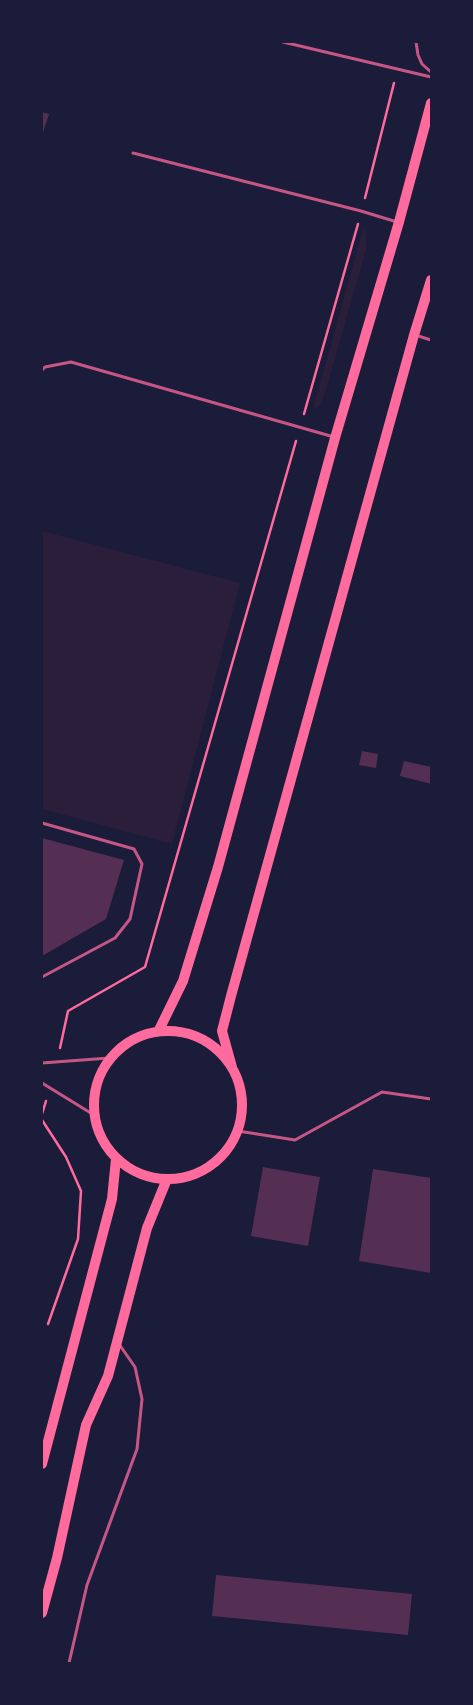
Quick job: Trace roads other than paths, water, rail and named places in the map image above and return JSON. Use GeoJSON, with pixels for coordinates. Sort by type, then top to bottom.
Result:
{"type":"FeatureCollection","features":[{"type":"Feature","properties":{"kind":"main road"},"geometry":{"type":"LineString","coordinates":[[159,1030],[184,981],[218,867],[335,438],[399,222],[431,103]]}},
{"type":"Feature","properties":{"kind":"main road"},"geometry":{"type":"LineString","coordinates":[[232,1067],[221,1053],[204,1039],[182,1032],[159,1030],[141,1035],[124,1044],[109,1058],[99,1075],[94,1095],[94,1115],[100,1135],[116,1159],[129,1168],[143,1175],[167,1180],[190,1176],[208,1168],[227,1150],[238,1131],[242,1111],[241,1090],[232,1067],[222,1031],[414,335],[431,280]]}},
{"type":"Feature","properties":{"kind":"main road"},"geometry":{"type":"LineString","coordinates":[[42,1464],[112,1199],[116,1159]]}},
{"type":"Feature","properties":{"kind":"main road"},"geometry":{"type":"LineString","coordinates":[[42,1613],[57,1558],[86,1425],[108,1376],[147,1228],[167,1180]]}},
{"type":"Feature","properties":{"kind":"lane"},"geometry":{"type":"LineString","coordinates":[[283,42],[364,62],[431,76]]}},
{"type":"Feature","properties":{"kind":"lane"},"geometry":{"type":"LineString","coordinates":[[416,42],[418,55],[422,64],[431,72]]}},
{"type":"Feature","properties":{"kind":"lane"},"geometry":{"type":"LineString","coordinates":[[134,153],[399,222]]}},
{"type":"Feature","properties":{"kind":"lane"},"geometry":{"type":"LineString","coordinates":[[414,335],[431,340]]}},
{"type":"Feature","properties":{"kind":"lane"},"geometry":{"type":"LineString","coordinates":[[42,370],[45,367],[71,362],[335,438]]}},
{"type":"Feature","properties":{"kind":"lane"},"geometry":{"type":"LineString","coordinates":[[42,823],[134,849],[142,864],[130,919],[115,938],[42,977]]}},
{"type":"Feature","properties":{"kind":"lane"},"geometry":{"type":"LineString","coordinates":[[42,1063],[109,1058]]}},
{"type":"Feature","properties":{"kind":"lane"},"geometry":{"type":"LineString","coordinates":[[42,1083],[94,1115]]}},
{"type":"Feature","properties":{"kind":"lane"},"geometry":{"type":"LineString","coordinates":[[238,1131],[295,1140],[382,1092],[431,1099]]}},
{"type":"Feature","properties":{"kind":"lane"},"geometry":{"type":"LineString","coordinates":[[68,1663],[87,1585],[137,1449],[142,1399],[135,1367],[118,1341]]}}]}
